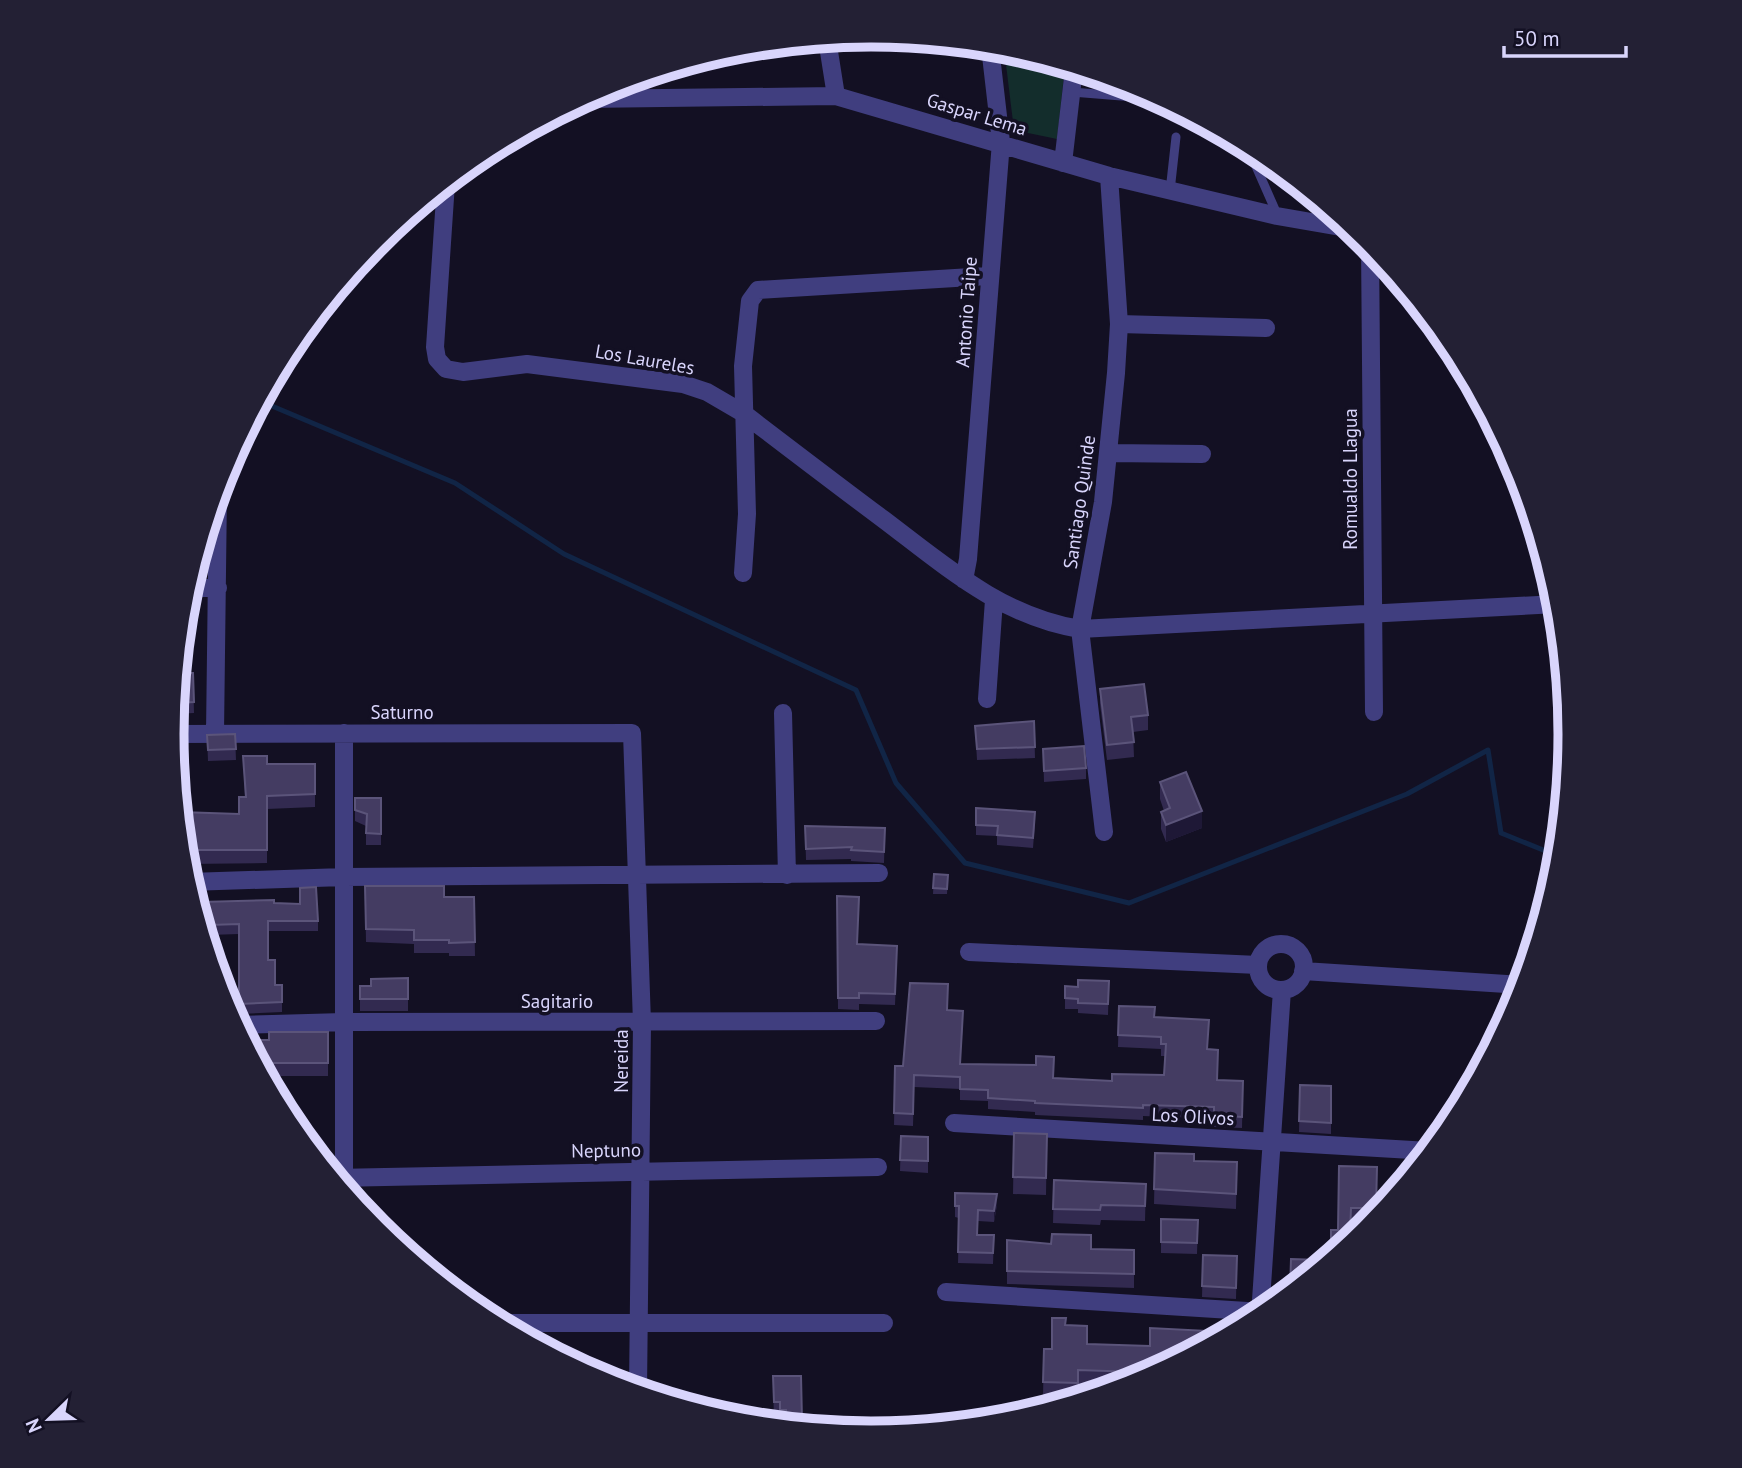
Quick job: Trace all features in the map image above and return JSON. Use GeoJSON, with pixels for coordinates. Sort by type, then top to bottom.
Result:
{"type":"FeatureCollection","features":[{"type":"Feature","properties":{"kind":"street"},"geometry":{"type":"LineString","coordinates":[[829,49],[836,96]]}},
{"type":"Feature","properties":{"kind":"street","name":"Antonio Taipe"},"geometry":{"type":"LineString","coordinates":[[964,580],[1001,142],[991,58]]}},
{"type":"Feature","properties":{"kind":"street"},"geometry":{"type":"LineString","coordinates":[[1063,163],[1073,78]]}},
{"type":"Feature","properties":{"kind":"street","name":"Gaspar Lema"},"geometry":{"type":"LineString","coordinates":[[612,99],[836,96],[1001,142],[1109,176],[1277,216],[1332,226]]}},
{"type":"Feature","properties":{"kind":"street","name":"Santiago Quinde"},"geometry":{"type":"LineString","coordinates":[[1104,832],[1080,629],[1103,502],[1119,324],[1109,176]]}},
{"type":"Feature","properties":{"kind":"street","name":"Los Laureles"},"geometry":{"type":"LineString","coordinates":[[445,195],[435,346],[437,359],[446,369],[463,372],[527,364],[586,369],[683,384],[707,392],[743,413],[964,580],[994,600],[1050,624],[1080,629],[1546,604]]}},
{"type":"Feature","properties":{"kind":"street","name":"Romualdo Llagua"},"geometry":{"type":"LineString","coordinates":[[1370,262],[1371,612],[1374,712]]}},
{"type":"Feature","properties":{"kind":"street"},"geometry":{"type":"LineString","coordinates":[[743,573],[747,514],[743,366],[750,301],[758,290],[988,276]]}},
{"type":"Feature","properties":{"kind":"street"},"geometry":{"type":"LineString","coordinates":[[1119,324],[1266,328]]}},
{"type":"Feature","properties":{"kind":"street"},"geometry":{"type":"LineString","coordinates":[[1108,453],[1202,454]]}},
{"type":"Feature","properties":{"kind":"street"},"geometry":{"type":"LineString","coordinates":[[215,734],[218,523]]}},
{"type":"Feature","properties":{"kind":"street"},"geometry":{"type":"LineString","coordinates":[[200,588],[218,588]]}},
{"type":"Feature","properties":{"kind":"street"},"geometry":{"type":"LineString","coordinates":[[987,699],[994,600]]}},
{"type":"Feature","properties":{"kind":"street"},"geometry":{"type":"LineString","coordinates":[[783,713],[787,875]]}},
{"type":"Feature","properties":{"kind":"street"},"geometry":{"type":"LineString","coordinates":[[341,1170],[345,733]]}},
{"type":"Feature","properties":{"kind":"street","name":"Saturno"},"geometry":{"type":"LineString","coordinates":[[184,734],[632,733]]}},
{"type":"Feature","properties":{"kind":"street","name":"Nereida"},"geometry":{"type":"LineString","coordinates":[[632,733],[642,1023],[638,1379]]}},
{"type":"Feature","properties":{"kind":"street"},"geometry":{"type":"LineString","coordinates":[[200,882],[344,877],[639,877],[879,873]]}},
{"type":"Feature","properties":{"kind":"street"},"geometry":{"type":"LineString","coordinates":[[1283,944],[1301,956],[1303,971],[1296,984],[1282,990],[1274,989],[1261,979],[1258,965],[1269,947],[1283,944]]}},
{"type":"Feature","properties":{"kind":"street"},"geometry":{"type":"LineString","coordinates":[[969,952],[1258,965]]}},
{"type":"Feature","properties":{"kind":"street"},"geometry":{"type":"LineString","coordinates":[[1303,971],[1510,984]]}},
{"type":"Feature","properties":{"kind":"street"},"geometry":{"type":"LineString","coordinates":[[1262,1299],[1282,990]]}},
{"type":"Feature","properties":{"kind":"street","name":"Sagitario"},"geometry":{"type":"LineString","coordinates":[[249,1025],[344,1022],[876,1021]]}},
{"type":"Feature","properties":{"kind":"street","name":"Los Olivos"},"geometry":{"type":"LineString","coordinates":[[954,1123],[1418,1149]]}},
{"type":"Feature","properties":{"kind":"street","name":"Neptuno"},"geometry":{"type":"LineString","coordinates":[[350,1181],[642,1170],[878,1167]]}},
{"type":"Feature","properties":{"kind":"street"},"geometry":{"type":"LineString","coordinates":[[946,1292],[1242,1312]]}},
{"type":"Feature","properties":{"kind":"street"},"geometry":{"type":"LineString","coordinates":[[520,1324],[884,1323]]}},
{"type":"Feature","properties":{"kind":"lane"},"geometry":{"type":"LineString","coordinates":[[1072,92],[1124,96]]}},
{"type":"Feature","properties":{"kind":"lane"},"geometry":{"type":"LineString","coordinates":[[1170,191],[1176,137]]}},
{"type":"Feature","properties":{"kind":"lane"},"geometry":{"type":"LineString","coordinates":[[1255,164],[1277,216]]}},
{"type":"Feature","properties":{"kind":"green space"},"geometry":{"type":"Polygon","coordinates":[[[1005,60],[1064,76],[1057,139],[1014,130],[1005,60]]]}},
{"type":"Feature","properties":{"kind":"building"},"geometry":{"type":"Polygon","coordinates":[[[187,673],[193,673],[194,702],[185,702],[187,673]]]}},
{"type":"Feature","properties":{"kind":"building"},"geometry":{"type":"Polygon","coordinates":[[[1144,684],[1148,715],[1131,717],[1134,742],[1107,745],[1100,689],[1144,684]]]}},
{"type":"Feature","properties":{"kind":"building"},"geometry":{"type":"Polygon","coordinates":[[[1034,721],[1035,747],[977,749],[975,726],[1034,721]]]}},
{"type":"Feature","properties":{"kind":"building"},"geometry":{"type":"Polygon","coordinates":[[[235,734],[236,749],[208,750],[207,735],[235,734]]]}},
{"type":"Feature","properties":{"kind":"building"},"geometry":{"type":"Polygon","coordinates":[[[1084,746],[1086,768],[1044,771],[1043,749],[1084,746]]]}},
{"type":"Feature","properties":{"kind":"building"},"geometry":{"type":"Polygon","coordinates":[[[243,756],[267,756],[267,764],[315,764],[315,794],[267,796],[267,850],[194,850],[189,812],[239,814],[239,797],[246,797],[243,756]]]}},
{"type":"Feature","properties":{"kind":"building"},"geometry":{"type":"Polygon","coordinates":[[[1186,772],[1202,811],[1166,825],[1161,812],[1170,808],[1160,782],[1186,772]]]}},
{"type":"Feature","properties":{"kind":"building"},"geometry":{"type":"Polygon","coordinates":[[[355,798],[381,798],[381,834],[366,833],[367,814],[355,810],[355,798]]]}},
{"type":"Feature","properties":{"kind":"building"},"geometry":{"type":"Polygon","coordinates":[[[976,808],[1035,812],[1033,838],[997,835],[998,826],[976,825],[976,808]]]}},
{"type":"Feature","properties":{"kind":"building"},"geometry":{"type":"Polygon","coordinates":[[[805,826],[885,828],[884,852],[851,850],[852,847],[806,849],[805,826]]]}},
{"type":"Feature","properties":{"kind":"building"},"geometry":{"type":"Polygon","coordinates":[[[934,874],[948,875],[947,889],[933,888],[934,874]]]}},
{"type":"Feature","properties":{"kind":"building"},"geometry":{"type":"Polygon","coordinates":[[[365,886],[444,886],[444,897],[474,897],[475,942],[414,940],[414,930],[366,929],[365,886]]]}},
{"type":"Feature","properties":{"kind":"building"},"geometry":{"type":"Polygon","coordinates":[[[316,887],[318,921],[268,921],[268,960],[275,960],[275,985],[282,985],[282,1002],[240,1004],[239,924],[212,925],[205,902],[274,900],[274,903],[300,904],[300,888],[316,887]]]}},
{"type":"Feature","properties":{"kind":"building"},"geometry":{"type":"Polygon","coordinates":[[[837,896],[859,897],[857,944],[897,946],[895,994],[859,993],[859,998],[838,998],[837,896]]]}},
{"type":"Feature","properties":{"kind":"building"},"geometry":{"type":"Polygon","coordinates":[[[408,978],[408,999],[360,999],[360,986],[371,986],[371,979],[408,978]]]}},
{"type":"Feature","properties":{"kind":"building"},"geometry":{"type":"Polygon","coordinates":[[[1078,980],[1109,981],[1108,1004],[1078,1003],[1078,999],[1065,998],[1065,986],[1078,987],[1078,980]]]}},
{"type":"Feature","properties":{"kind":"building"},"geometry":{"type":"Polygon","coordinates":[[[910,983],[948,984],[947,1010],[963,1011],[960,1064],[1036,1065],[1036,1056],[1054,1057],[1053,1078],[1112,1081],[1112,1074],[1164,1075],[1166,1044],[1161,1044],[1161,1037],[1118,1035],[1119,1006],[1155,1007],[1154,1017],[1209,1020],[1207,1049],[1218,1050],[1217,1080],[1243,1081],[1242,1117],[1214,1115],[1214,1107],[1143,1105],[1143,1108],[988,1098],[988,1090],[960,1089],[960,1077],[914,1075],[913,1114],[894,1113],[895,1066],[903,1066],[910,983]]]}},
{"type":"Feature","properties":{"kind":"building"},"geometry":{"type":"Polygon","coordinates":[[[269,1032],[328,1032],[328,1063],[268,1063],[256,1040],[269,1040],[269,1032]]]}},
{"type":"Feature","properties":{"kind":"building"},"geometry":{"type":"Polygon","coordinates":[[[1300,1085],[1331,1086],[1331,1123],[1299,1121],[1300,1085]]]}},
{"type":"Feature","properties":{"kind":"building"},"geometry":{"type":"Polygon","coordinates":[[[1014,1133],[1047,1134],[1046,1178],[1013,1177],[1014,1133]]]}},
{"type":"Feature","properties":{"kind":"building"},"geometry":{"type":"Polygon","coordinates":[[[901,1136],[928,1137],[928,1161],[900,1160],[901,1136]]]}},
{"type":"Feature","properties":{"kind":"building"},"geometry":{"type":"Polygon","coordinates":[[[1155,1153],[1194,1154],[1194,1161],[1237,1162],[1236,1194],[1154,1189],[1155,1153]]]}},
{"type":"Feature","properties":{"kind":"building"},"geometry":{"type":"Polygon","coordinates":[[[1339,1166],[1377,1167],[1376,1199],[1368,1208],[1351,1208],[1350,1226],[1331,1244],[1331,1230],[1338,1230],[1339,1166]]]}},
{"type":"Feature","properties":{"kind":"building"},"geometry":{"type":"Polygon","coordinates":[[[1054,1180],[1146,1184],[1145,1206],[1101,1205],[1100,1210],[1053,1209],[1054,1180]]]}},
{"type":"Feature","properties":{"kind":"building"},"geometry":{"type":"Polygon","coordinates":[[[955,1193],[997,1194],[994,1211],[978,1210],[977,1235],[994,1235],[993,1253],[958,1252],[959,1206],[955,1206],[955,1193]]]}},
{"type":"Feature","properties":{"kind":"building"},"geometry":{"type":"Polygon","coordinates":[[[1161,1219],[1198,1220],[1197,1243],[1161,1242],[1161,1219]]]}},
{"type":"Feature","properties":{"kind":"building"},"geometry":{"type":"Polygon","coordinates":[[[1052,1234],[1091,1235],[1091,1249],[1134,1250],[1134,1274],[1007,1271],[1007,1240],[1051,1244],[1052,1234]]]}},
{"type":"Feature","properties":{"kind":"building"},"geometry":{"type":"Polygon","coordinates":[[[1203,1255],[1237,1256],[1236,1288],[1202,1286],[1203,1255]]]}},
{"type":"Feature","properties":{"kind":"building"},"geometry":{"type":"Polygon","coordinates":[[[1291,1259],[1312,1260],[1290,1278],[1291,1259]]]}},
{"type":"Feature","properties":{"kind":"building"},"geometry":{"type":"Polygon","coordinates":[[[1052,1318],[1066,1318],[1065,1325],[1087,1326],[1087,1344],[1150,1346],[1150,1328],[1210,1331],[1125,1372],[1078,1370],[1078,1383],[1043,1382],[1044,1349],[1052,1349],[1052,1318]]]}},
{"type":"Feature","properties":{"kind":"building"},"geometry":{"type":"Polygon","coordinates":[[[773,1376],[801,1376],[802,1417],[787,1415],[786,1410],[780,1410],[780,1402],[774,1402],[773,1376]]]}},
{"type":"Feature","properties":{"kind":"waterway"},"geometry":{"type":"LineString","coordinates":[[269,405],[455,483],[564,554],[856,690],[896,783],[965,863],[1129,903],[1407,794],[1488,750],[1501,833],[1548,852]]}}]}
